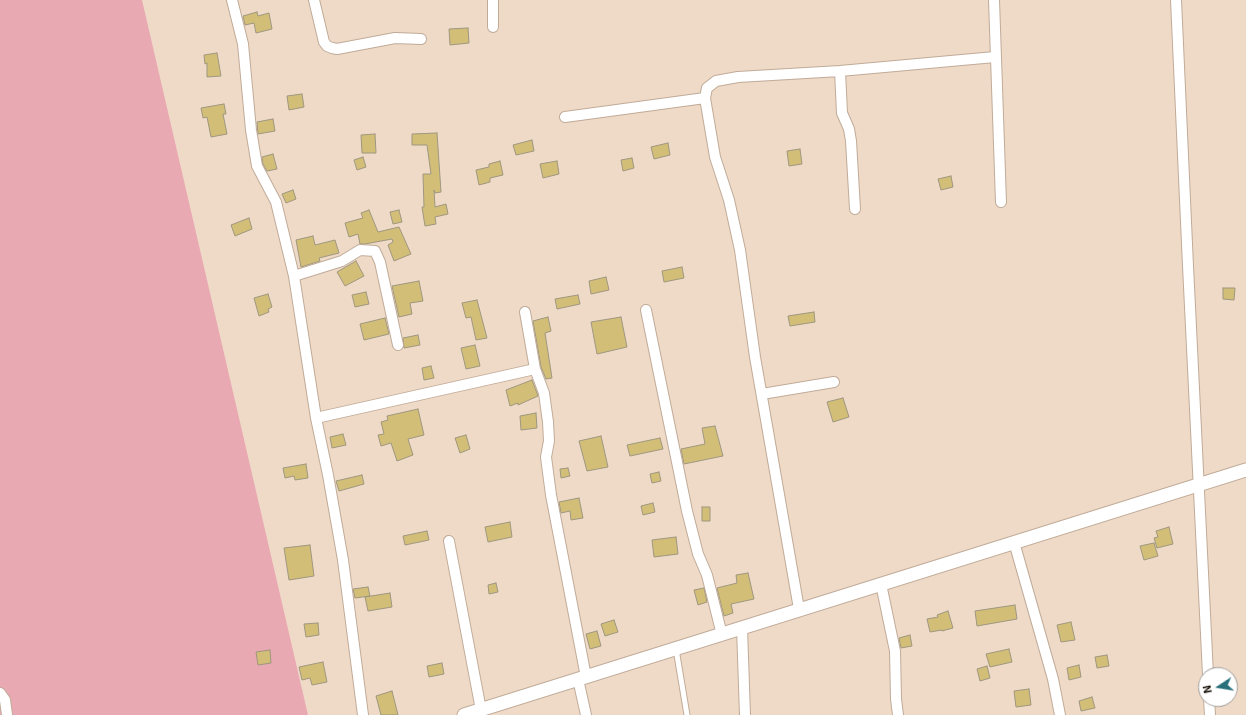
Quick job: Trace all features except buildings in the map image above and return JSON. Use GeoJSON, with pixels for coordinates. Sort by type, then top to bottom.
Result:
{"type":"FeatureCollection","features":[{"type":"Feature","properties":{"kind":"street"},"geometry":{"type":"LineString","coordinates":[[232,0],[243,44],[250,130],[257,166],[276,202],[294,276],[316,418],[343,560],[363,715]]}},
{"type":"Feature","properties":{"kind":"street"},"geometry":{"type":"LineString","coordinates":[[314,0],[324,42],[327,46],[332,48],[337,49],[395,38],[421,39]]}},
{"type":"Feature","properties":{"kind":"street"},"geometry":{"type":"LineString","coordinates":[[493,0],[493,27]]}},
{"type":"Feature","properties":{"kind":"street"},"geometry":{"type":"LineString","coordinates":[[994,0],[1001,202]]}},
{"type":"Feature","properties":{"kind":"street"},"geometry":{"type":"LineString","coordinates":[[1176,0],[1208,667]]}},
{"type":"Feature","properties":{"kind":"street"},"geometry":{"type":"LineString","coordinates":[[799,609],[762,394],[740,250],[729,200],[715,157],[705,98],[707,88],[716,81],[738,77],[840,71],[995,57]]}},
{"type":"Feature","properties":{"kind":"street"},"geometry":{"type":"LineString","coordinates":[[840,71],[842,113],[852,141],[854,209]]}},
{"type":"Feature","properties":{"kind":"street"},"geometry":{"type":"LineString","coordinates":[[565,117],[705,98]]}},
{"type":"Feature","properties":{"kind":"street"},"geometry":{"type":"LineString","coordinates":[[294,276],[342,261],[360,250],[375,251],[380,262],[398,345]]}},
{"type":"Feature","properties":{"kind":"street"},"geometry":{"type":"LineString","coordinates":[[646,310],[687,511],[698,554],[707,575],[722,635]]}},
{"type":"Feature","properties":{"kind":"street"},"geometry":{"type":"LineString","coordinates":[[525,312],[535,370],[544,393],[549,441],[546,457],[582,678],[586,715]]}},
{"type":"Feature","properties":{"kind":"street"},"geometry":{"type":"LineString","coordinates":[[316,418],[535,370]]}},
{"type":"Feature","properties":{"kind":"street"},"geometry":{"type":"LineString","coordinates":[[762,394],[834,382]]}},
{"type":"Feature","properties":{"kind":"street"},"geometry":{"type":"LineString","coordinates":[[464,715],[1246,470]]}},
{"type":"Feature","properties":{"kind":"street"},"geometry":{"type":"LineString","coordinates":[[449,541],[481,710]]}},
{"type":"Feature","properties":{"kind":"street"},"geometry":{"type":"LineString","coordinates":[[1014,542],[1051,672],[1060,715]]}},
{"type":"Feature","properties":{"kind":"street"},"geometry":{"type":"LineString","coordinates":[[881,584],[895,651],[896,699],[898,715]]}},
{"type":"Feature","properties":{"kind":"street"},"geometry":{"type":"LineString","coordinates":[[742,628],[745,715]]}},
{"type":"Feature","properties":{"kind":"street"},"geometry":{"type":"LineString","coordinates":[[0,693],[4,700],[7,715]]}},
{"type":"Feature","properties":{"kind":"lane"},"geometry":{"type":"LineString","coordinates":[[676,649],[687,715]]}},
{"type":"Feature","properties":{"kind":"shaded area"},"geometry":{"type":"Polygon","coordinates":[[[0,0],[142,0],[308,715],[0,715],[0,0]]]}}]}
